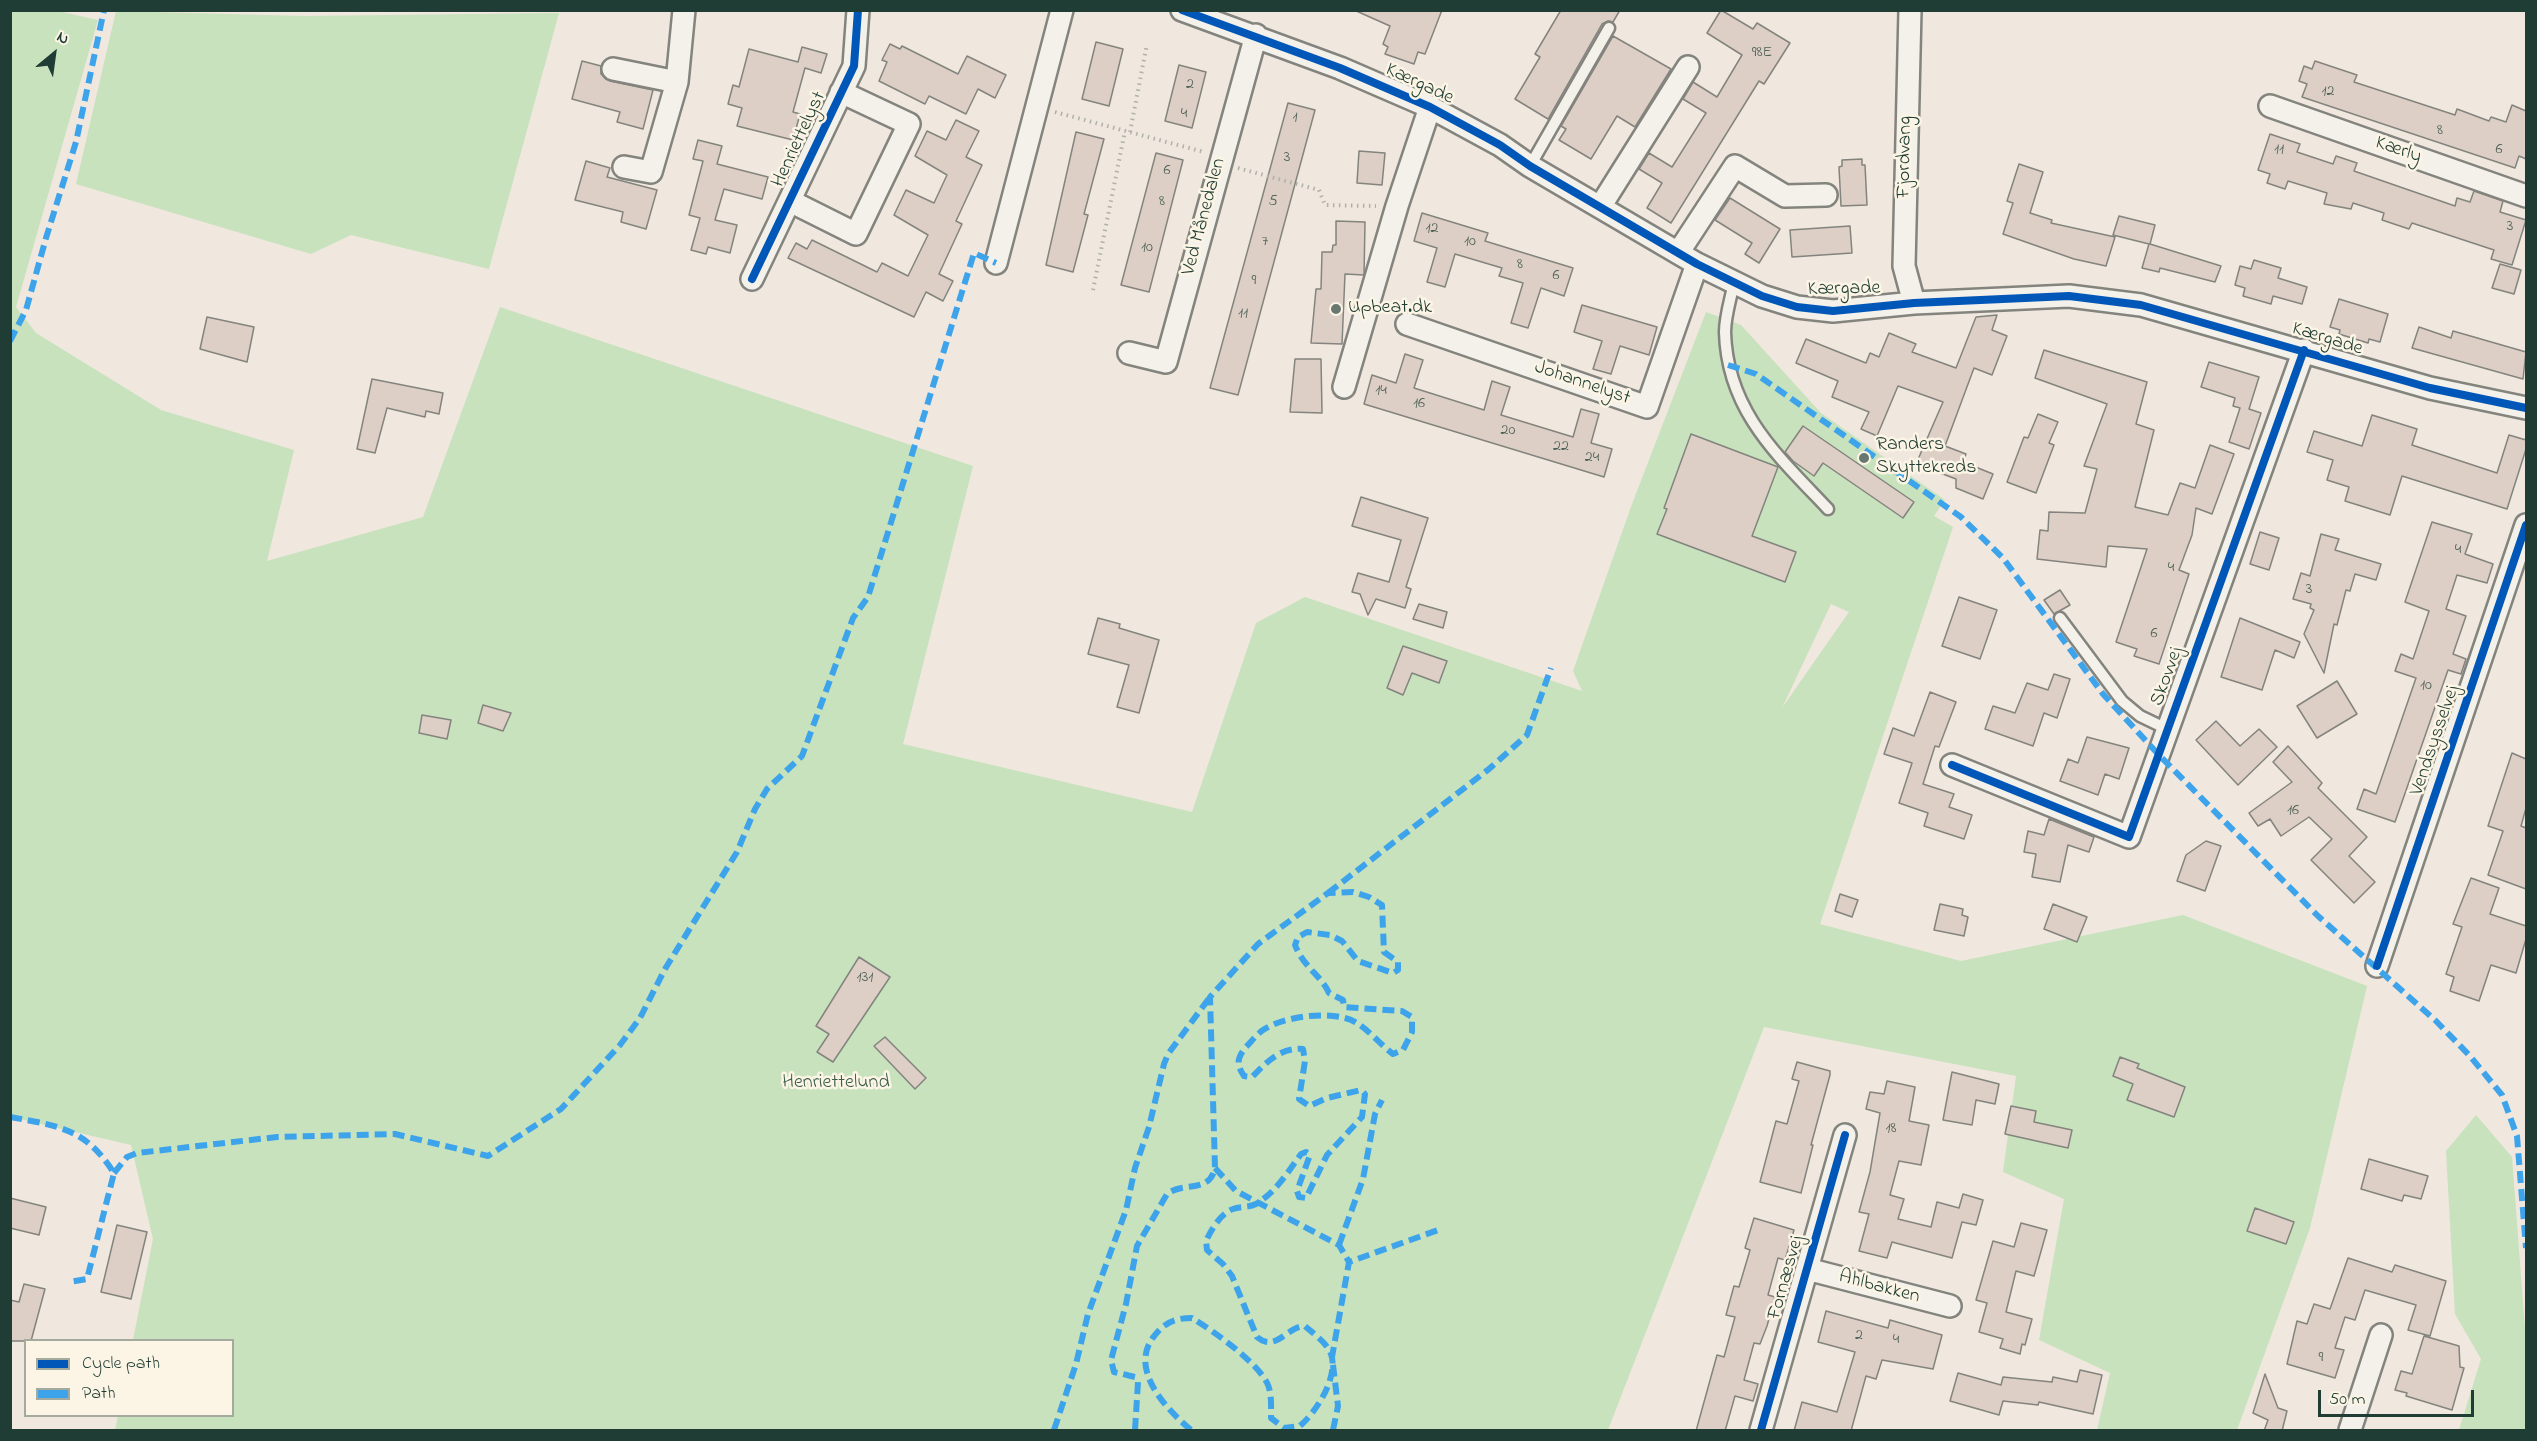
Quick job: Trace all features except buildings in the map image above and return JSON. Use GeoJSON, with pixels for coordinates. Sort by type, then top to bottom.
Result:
{"type":"FeatureCollection","features":[{"type":"Feature","properties":{"kind":"street"},"geometry":{"type":"LineString","coordinates":[[624,167],[651,172],[677,82],[684,10]]}},
{"type":"Feature","properties":{"kind":"street","name":"Henriettelyst"},"geometry":{"type":"LineString","coordinates":[[752,279],[854,66],[858,10]]}},
{"type":"Feature","properties":{"kind":"street"},"geometry":{"type":"LineString","coordinates":[[996,263],[1062,10]]}},
{"type":"Feature","properties":{"kind":"street","name":"Kærgade"},"geometry":{"type":"LineString","coordinates":[[1182,10],[1256,35],[1430,107],[1500,145],[1530,166],[1697,264],[1762,296],[1797,307],[1833,311],[1914,303],[2069,296],[2102,299],[2141,305],[2430,388],[2526,408]]}},
{"type":"Feature","properties":{"kind":"street","name":"Fjordvang"},"geometry":{"type":"LineString","coordinates":[[1910,10],[1904,266],[1914,303]]}},
{"type":"Feature","properties":{"kind":"street","name":"Ved Månedalen"},"geometry":{"type":"LineString","coordinates":[[1129,353],[1166,362],[1256,35]]}},
{"type":"Feature","properties":{"kind":"street"},"geometry":{"type":"LineString","coordinates":[[1600,207],[1688,67]]}},
{"type":"Feature","properties":{"kind":"street"},"geometry":{"type":"LineString","coordinates":[[613,69],[677,82]]}},
{"type":"Feature","properties":{"kind":"street","name":"Henriettelyst"},"geometry":{"type":"LineString","coordinates":[[790,201],[856,234],[909,124],[842,92]]}},
{"type":"Feature","properties":{"kind":"street","name":"Kærly"},"geometry":{"type":"LineString","coordinates":[[2270,106],[2526,196]]}},
{"type":"Feature","properties":{"kind":"street","name":"Kærgade"},"geometry":{"type":"LineString","coordinates":[[1344,387],[1396,206],[1430,107]]}},
{"type":"Feature","properties":{"kind":"street"},"geometry":{"type":"LineString","coordinates":[[1678,253],[1735,166],[1785,196],[1826,195]]}},
{"type":"Feature","properties":{"kind":"street","name":"Johannelyst"},"geometry":{"type":"LineString","coordinates":[[1407,324],[1647,407],[1697,264]]}},
{"type":"Feature","properties":{"kind":"street","name":"Skovvej"},"geometry":{"type":"LineString","coordinates":[[1952,765],[2129,837],[2304,350]]}},
{"type":"Feature","properties":{"kind":"street","name":"Vendsysselvej"},"geometry":{"type":"LineString","coordinates":[[2377,966],[2526,525]]}},
{"type":"Feature","properties":{"kind":"street","name":"Fornæsvej"},"geometry":{"type":"LineString","coordinates":[[1761,1431],[1845,1135]]}},
{"type":"Feature","properties":{"kind":"street","name":"Ahlbakken"},"geometry":{"type":"LineString","coordinates":[[1807,1269],[1950,1306]]}},
{"type":"Feature","properties":{"kind":"street"},"geometry":{"type":"LineString","coordinates":[[2350,1431],[2382,1335]]}},
{"type":"Feature","properties":{"kind":"lane"},"geometry":{"type":"LineString","coordinates":[[1530,166],[1609,28]]}},
{"type":"Feature","properties":{"kind":"lane"},"geometry":{"type":"LineString","coordinates":[[1734,282],[1725,329],[1728,365],[1743,406],[1765,442],[1828,510]]}},
{"type":"Feature","properties":{"kind":"lane","name":"Skovvej"},"geometry":{"type":"LineString","coordinates":[[2060,618],[2122,700],[2140,716],[2167,729]]}},
{"type":"Feature","properties":{"kind":"path"},"geometry":{"type":"LineString","coordinates":[[1093,290],[1147,44]]}},
{"type":"Feature","properties":{"kind":"path"},"geometry":{"type":"LineString","coordinates":[[1037,107],[1319,190],[1324,205],[1396,206]]}},
{"type":"Feature","properties":{"kind":"green space","name":"Henriettelund"},"geometry":{"type":"Polygon","coordinates":[[[11,11],[58,11],[98,20],[16,307],[36,333],[161,410],[294,450],[267,561],[423,517],[500,307],[973,466],[903,744],[1192,812],[1256,623],[1305,597],[1582,691],[1573,671],[1632,504],[1706,312],[1741,325],[1821,413],[1945,500],[1934,516],[1953,527],[1820,924],[1961,961],[2183,915],[2367,986],[2310,1228],[2237,1430],[2097,1430],[2110,1373],[2039,1340],[2064,1199],[2003,1172],[2016,1076],[1764,1027],[1608,1430],[115,1430],[118,1417],[234,1417],[234,1339],[133,1339],[153,1239],[131,1145],[11,1117],[11,11]],[[1831,604],[1782,708],[1849,612],[1831,604]]]}},
{"type":"Feature","properties":{"kind":"green space"},"geometry":{"type":"Polygon","coordinates":[[[116,11],[303,16],[559,13],[489,269],[351,235],[311,254],[76,184],[116,11]]]}},
{"type":"Feature","properties":{"kind":"green space"},"geometry":{"type":"Polygon","coordinates":[[[2476,1115],[2512,1157],[2526,1342],[2526,1430],[2459,1430],[2481,1359],[2455,1314],[2446,1151],[2476,1115]]]}},
{"type":"Feature","properties":{"kind":"marked path"},"geometry":{"type":"LineString","coordinates":[[10,341],[26,310],[76,142],[104,10]]}},
{"type":"Feature","properties":{"kind":"marked path"},"geometry":{"type":"LineString","coordinates":[[114,1173],[127,1157],[137,1153],[277,1137],[395,1134],[488,1156],[561,1109],[620,1045],[640,1018],[665,969],[737,852],[755,809],[767,789],[802,756],[853,618],[868,597],[974,253],[996,263]]}},
{"type":"Feature","properties":{"kind":"marked path"},"geometry":{"type":"LineString","coordinates":[[1728,365],[1756,374],[1961,517],[2003,558],[2103,694],[2158,754],[2318,916],[2435,1020],[2470,1056],[2502,1095],[2517,1136],[2526,1248]]}},
{"type":"Feature","properties":{"kind":"marked path"},"geometry":{"type":"LineString","coordinates":[[1328,893],[1489,769],[1527,735],[1551,668]]}},
{"type":"Feature","properties":{"kind":"marked path"},"geometry":{"type":"LineString","coordinates":[[1135,1430],[1138,1382],[1135,1377],[1114,1372],[1111,1360],[1126,1304],[1137,1246],[1167,1194],[1174,1190],[1202,1184],[1212,1176],[1215,1168],[1210,997],[1258,944],[1328,893],[1353,892],[1369,897],[1382,905],[1384,952],[1398,962],[1398,970],[1393,973],[1358,961],[1342,941],[1330,935],[1307,932],[1298,937],[1295,945],[1303,960],[1322,981],[1329,993],[1343,1000],[1344,1007],[1402,1011],[1412,1017],[1412,1032],[1403,1050],[1393,1054],[1352,1020],[1335,1016],[1291,1019],[1271,1026],[1256,1036],[1239,1058],[1244,1076],[1252,1077],[1280,1053],[1303,1049],[1305,1061],[1299,1099],[1309,1106],[1327,1098],[1361,1090],[1365,1094],[1362,1117],[1327,1155],[1306,1198],[1299,1197],[1297,1191],[1310,1155],[1306,1152],[1301,1154],[1270,1194],[1256,1204],[1236,1208],[1224,1214],[1206,1241],[1207,1250],[1223,1264],[1232,1276],[1257,1337],[1264,1341],[1276,1341],[1293,1330],[1305,1326],[1323,1342],[1331,1354],[1333,1363],[1329,1383],[1319,1403],[1306,1420],[1300,1426],[1284,1428],[1271,1418],[1268,1385],[1255,1367],[1222,1339],[1192,1318],[1176,1320],[1167,1324],[1155,1335],[1147,1348],[1145,1361],[1147,1374],[1153,1387],[1171,1411],[1191,1430]]}},
{"type":"Feature","properties":{"kind":"marked path"},"geometry":{"type":"LineString","coordinates":[[1054,1430],[1076,1364],[1088,1314],[1126,1210],[1135,1168],[1149,1127],[1164,1064],[1168,1054],[1210,997]]}},
{"type":"Feature","properties":{"kind":"marked path"},"geometry":{"type":"LineString","coordinates":[[1339,1245],[1363,1179],[1375,1114],[1382,1100]]}},
{"type":"Feature","properties":{"kind":"marked path"},"geometry":{"type":"LineString","coordinates":[[10,1117],[57,1127],[82,1138],[104,1158],[114,1173],[87,1279],[69,1282]]}},
{"type":"Feature","properties":{"kind":"marked path"},"geometry":{"type":"LineString","coordinates":[[1215,1168],[1236,1191],[1339,1245],[1349,1262]]}},
{"type":"Feature","properties":{"kind":"marked path"},"geometry":{"type":"LineString","coordinates":[[1333,1430],[1338,1406],[1332,1357],[1349,1262],[1441,1229]]}},
{"type":"Feature","properties":{"kind":"cycle path"},"geometry":{"type":"LineString","coordinates":[[752,279],[854,66],[858,10]]}},
{"type":"Feature","properties":{"kind":"cycle path"},"geometry":{"type":"LineString","coordinates":[[1182,10],[1340,68],[1430,107],[1500,145],[1530,166],[1697,264],[1762,296],[1797,307],[1833,311],[1914,303],[2069,296],[2141,305],[2430,388],[2526,408]]}},
{"type":"Feature","properties":{"kind":"cycle path"},"geometry":{"type":"LineString","coordinates":[[1952,765],[2129,837],[2304,350]]}},
{"type":"Feature","properties":{"kind":"cycle path"},"geometry":{"type":"LineString","coordinates":[[2377,966],[2526,525]]}},
{"type":"Feature","properties":{"kind":"cycle path"},"geometry":{"type":"LineString","coordinates":[[1761,1430],[1845,1135]]}},
{"type":"Feature","properties":{"kind":"place","name":"Upbeat.dk"},"geometry":{"type":"Point","coordinates":[1336,309]}},
{"type":"Feature","properties":{"kind":"place","name":"Randers Skyttekreds"},"geometry":{"type":"Point","coordinates":[1864,458]}}]}
